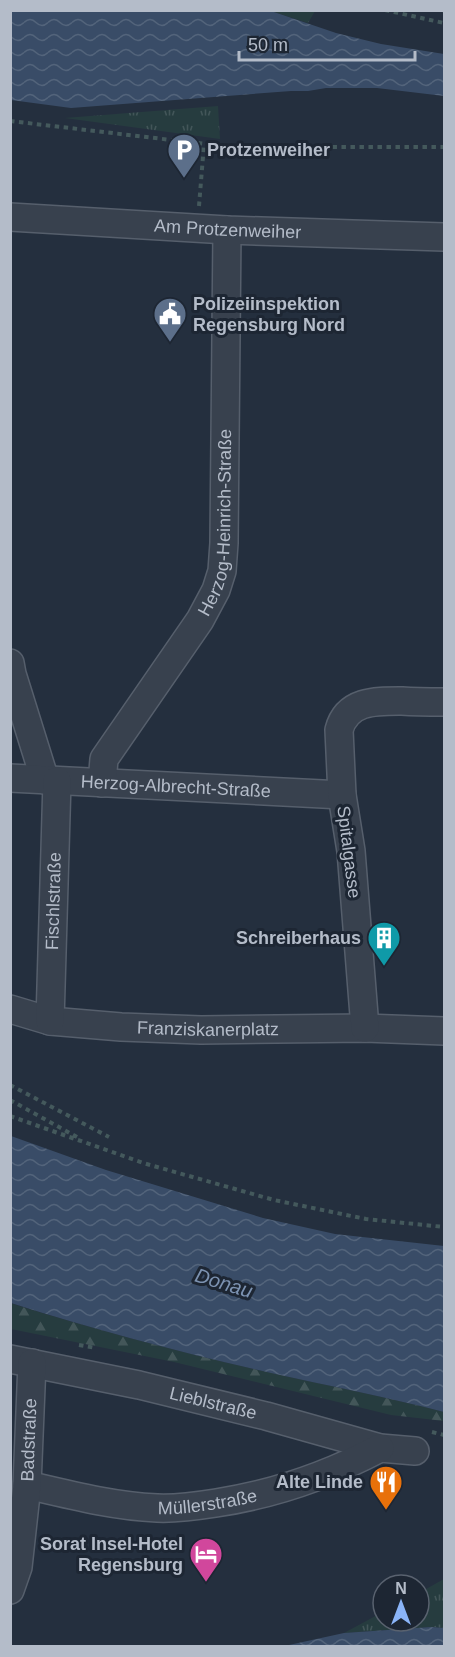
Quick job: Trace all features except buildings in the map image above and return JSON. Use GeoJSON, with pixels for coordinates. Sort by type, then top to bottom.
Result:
{"type":"FeatureCollection","features":[{"type":"Feature","properties":{"kind":"street","name":"Am Protzenweiher"},"geometry":{"type":"LineString","coordinates":[[10,217],[197,229],[444,237]]}},
{"type":"Feature","properties":{"kind":"street","name":"Herzog-Heinrich-Straße"},"geometry":{"type":"LineString","coordinates":[[102,783],[104,759],[200,620],[216,590],[222,571],[227,230]]}},
{"type":"Feature","properties":{"kind":"street","name":"Fischlstraße"},"geometry":{"type":"LineString","coordinates":[[10,663],[51,780],[50,1021]]}},
{"type":"Feature","properties":{"kind":"street","name":"Spitalgasse"},"geometry":{"type":"LineString","coordinates":[[365,1028],[351,850],[342,795],[339,730],[342,721],[355,708],[378,701],[444,702]]}},
{"type":"Feature","properties":{"kind":"street","name":"Herzog-Albrecht-Straße"},"geometry":{"type":"LineString","coordinates":[[10,778],[342,795]]}},
{"type":"Feature","properties":{"kind":"street","name":"Franziskanerplatz"},"geometry":{"type":"LineString","coordinates":[[10,1009],[50,1021],[121,1027],[201,1030],[365,1028],[444,1031]]}},
{"type":"Feature","properties":{"kind":"street","name":"Lieblstraße"},"geometry":{"type":"LineString","coordinates":[[21,1361],[139,1385],[243,1410],[380,1448],[415,1451]]}},
{"type":"Feature","properties":{"kind":"street","name":"Badstraße"},"geometry":{"type":"LineString","coordinates":[[10,1590],[18,1567],[27,1485],[21,1361]]}},
{"type":"Feature","properties":{"kind":"street","name":"Müllerstraße"},"geometry":{"type":"LineString","coordinates":[[27,1485],[113,1504],[160,1508],[191,1506],[281,1490],[318,1478],[380,1448]]}},
{"type":"Feature","properties":{"kind":"path"},"geometry":{"type":"LineString","coordinates":[[385,10],[444,23]]}},
{"type":"Feature","properties":{"kind":"path"},"geometry":{"type":"LineString","coordinates":[[10,121],[231,147],[444,147]]}},
{"type":"Feature","properties":{"kind":"path"},"geometry":{"type":"LineString","coordinates":[[197,229],[204,144]]}},
{"type":"Feature","properties":{"kind":"path"},"geometry":{"type":"LineString","coordinates":[[10,1085],[109,1137]]}},
{"type":"Feature","properties":{"kind":"path"},"geometry":{"type":"LineString","coordinates":[[10,1100],[88,1143]]}},
{"type":"Feature","properties":{"kind":"path"},"geometry":{"type":"LineString","coordinates":[[10,1116],[143,1163],[274,1200],[366,1219],[444,1227]]}},
{"type":"Feature","properties":{"kind":"green space"},"geometry":{"type":"Polygon","coordinates":[[[271,11],[315,11],[308,23],[271,11]]]}},
{"type":"Feature","properties":{"kind":"green space"},"geometry":{"type":"Polygon","coordinates":[[[218,106],[220,139],[65,118],[218,106]]]}},
{"type":"Feature","properties":{"kind":"green space"},"geometry":{"type":"Polygon","coordinates":[[[10,1303],[107,1332],[205,1357],[444,1412],[444,1421],[391,1415],[174,1362],[11,1329],[10,1303]]]}},
{"type":"Feature","properties":{"kind":"green space"},"geometry":{"type":"Polygon","coordinates":[[[444,1579],[444,1628],[431,1627],[431,1586],[444,1579]]]}},
{"type":"Feature","properties":{"kind":"green space"},"geometry":{"type":"Polygon","coordinates":[[[371,1618],[371,1631],[344,1633],[371,1618]]]}},
{"type":"Feature","properties":{"kind":"water"},"geometry":{"type":"Polygon","coordinates":[[[11,10],[271,11],[336,33],[381,44],[444,54],[444,96],[377,88],[326,88],[71,108],[11,100],[11,10]]]}},
{"type":"Feature","properties":{"kind":"water","name":"Donau"},"geometry":{"type":"Polygon","coordinates":[[[11,1136],[106,1170],[263,1218],[335,1234],[444,1246],[444,1412],[205,1357],[107,1332],[11,1303],[11,1136]]]}},
{"type":"Feature","properties":{"kind":"water"},"geometry":{"type":"Polygon","coordinates":[[[431,1627],[444,1628],[444,1646],[289,1646],[344,1633],[371,1631],[371,1633],[431,1633],[431,1627]]]}},
{"type":"Feature","properties":{"kind":"place","name":"Protzenweiher"},"geometry":{"type":"Point","coordinates":[184,179]}},
{"type":"Feature","properties":{"kind":"place","name":"Polizeiinspektion Regensburg Nord"},"geometry":{"type":"Point","coordinates":[170,343]}},
{"type":"Feature","properties":{"kind":"place","name":"Schreiberhaus"},"geometry":{"type":"Point","coordinates":[384,967]}},
{"type":"Feature","properties":{"kind":"place","name":"Alte Linde"},"geometry":{"type":"Point","coordinates":[386,1511]}},
{"type":"Feature","properties":{"kind":"place","name":"Sorat Insel-Hotel Regensburg"},"geometry":{"type":"Point","coordinates":[206,1583]}}]}
